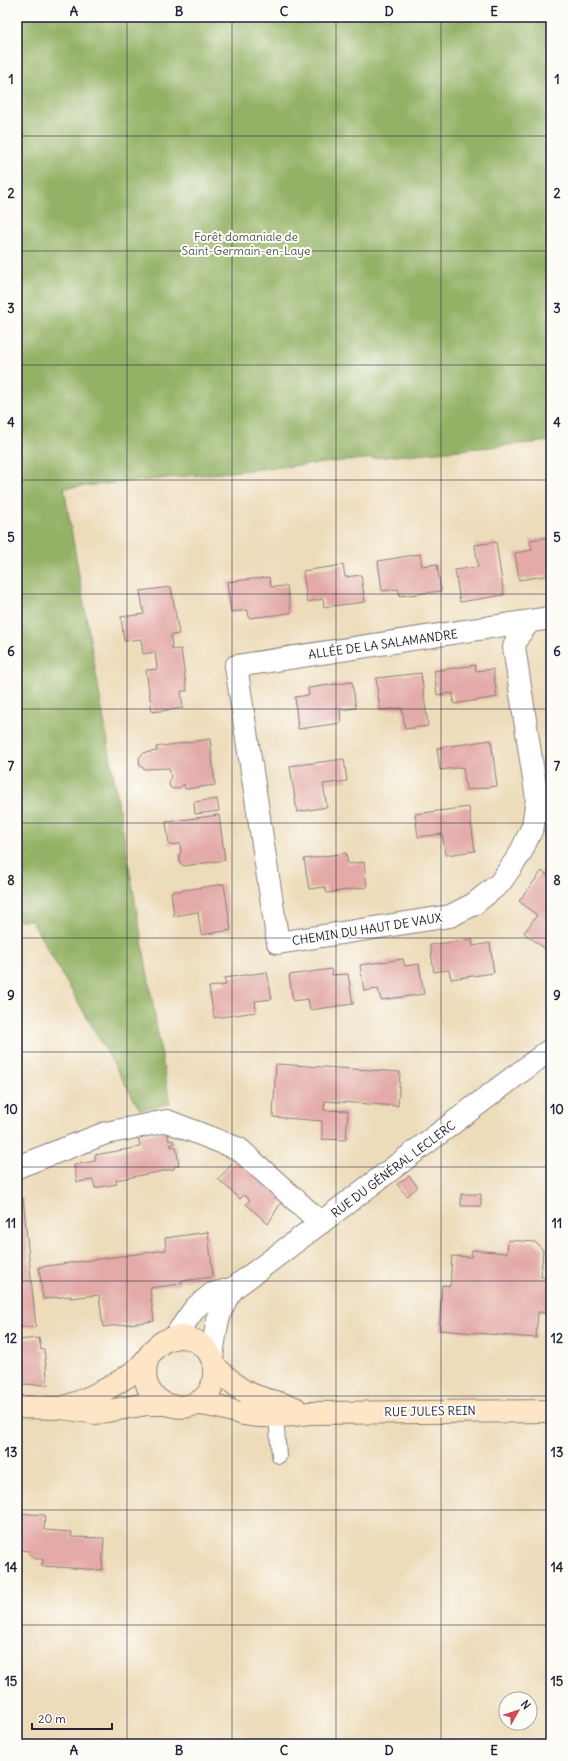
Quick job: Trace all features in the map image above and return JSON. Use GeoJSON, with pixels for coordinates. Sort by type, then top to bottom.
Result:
{"type":"FeatureCollection","features":[{"type":"Feature","properties":{"kind":"main road"},"geometry":{"type":"LineString","coordinates":[[17,1407],[62,1408],[96,1413],[147,1404],[164,1404],[174,1407],[185,1407],[195,1404],[204,1398],[210,1389],[214,1379],[213,1363],[205,1348],[196,1342],[186,1337],[174,1338],[164,1341],[155,1347],[138,1368],[120,1380],[76,1403],[62,1408]]}},
{"type":"Feature","properties":{"kind":"main road"},"geometry":{"type":"LineString","coordinates":[[148,1357],[145,1367],[145,1378],[148,1389],[155,1398],[164,1404]]}},
{"type":"Feature","properties":{"kind":"main road","name":"RUE JULES REIN"},"geometry":{"type":"LineString","coordinates":[[213,1363],[241,1389],[259,1398],[309,1413]]}},
{"type":"Feature","properties":{"kind":"main road","name":"RUE JULES REIN"},"geometry":{"type":"LineString","coordinates":[[195,1404],[209,1404],[244,1414],[276,1416],[292,1416],[309,1413],[551,1411]]}},
{"type":"Feature","properties":{"kind":"street","name":"ALLÉE DE LA SALAMANDRE"},"geometry":{"type":"LineString","coordinates":[[236,666],[541,620]]}},
{"type":"Feature","properties":{"kind":"street"},"geometry":{"type":"LineString","coordinates":[[488,628],[497,632],[514,647],[518,636],[541,620]]}},
{"type":"Feature","properties":{"kind":"street","name":"CHEMIN DU HAUT DE VAUX"},"geometry":{"type":"LineString","coordinates":[[236,666],[278,943],[450,916],[474,904],[500,882],[520,854],[533,826],[537,799],[514,647]]}},
{"type":"Feature","properties":{"kind":"street","name":"RUE DU GÉNÉRAL LECLERC"},"geometry":{"type":"LineString","coordinates":[[213,1363],[218,1315],[226,1297],[234,1288],[551,1049]]}},
{"type":"Feature","properties":{"kind":"street"},"geometry":{"type":"LineString","coordinates":[[17,1167],[106,1133],[167,1121],[239,1149],[321,1223]]}},
{"type":"Feature","properties":{"kind":"street","name":"RUE DU GÉNÉRAL LECLERC"},"geometry":{"type":"LineString","coordinates":[[174,1338],[195,1308],[212,1294],[234,1288]]}},
{"type":"Feature","properties":{"kind":"lane"},"geometry":{"type":"LineString","coordinates":[[276,1416],[279,1456]]}},
{"type":"Feature","properties":{"kind":"green space","name":"Forêt domaniale de Saint-Germain-en-Laye"},"geometry":{"type":"Polygon","coordinates":[[[17,17],[551,17],[551,441],[64,488],[170,1104],[140,1110],[31,920],[17,921],[17,17]]]}},
{"type":"Feature","properties":{"kind":"building"},"geometry":{"type":"Polygon","coordinates":[[[551,537],[551,575],[519,580],[515,553],[532,550],[530,540],[551,537]]]}},
{"type":"Feature","properties":{"kind":"building"},"geometry":{"type":"Polygon","coordinates":[[[496,542],[504,595],[460,602],[455,570],[478,567],[475,545],[496,542]]]}},
{"type":"Feature","properties":{"kind":"building"},"geometry":{"type":"Polygon","coordinates":[[[420,554],[422,566],[437,564],[441,591],[400,596],[398,589],[382,591],[378,561],[420,554]]]}},
{"type":"Feature","properties":{"kind":"building"},"geometry":{"type":"Polygon","coordinates":[[[343,565],[345,577],[361,575],[365,602],[324,607],[323,599],[307,602],[303,571],[343,565]]]}},
{"type":"Feature","properties":{"kind":"building"},"geometry":{"type":"Polygon","coordinates":[[[269,577],[271,587],[287,586],[291,613],[249,618],[248,610],[231,612],[227,582],[269,577]]]}},
{"type":"Feature","properties":{"kind":"building"},"geometry":{"type":"Polygon","coordinates":[[[171,587],[179,634],[171,635],[172,650],[181,649],[187,691],[181,691],[183,708],[152,712],[146,670],[157,669],[155,652],[143,654],[141,639],[124,641],[121,617],[144,614],[140,591],[171,587]]]}},
{"type":"Feature","properties":{"kind":"building"},"geometry":{"type":"Polygon","coordinates":[[[475,665],[476,671],[493,669],[497,697],[454,704],[453,693],[437,695],[434,671],[475,665]]]}},
{"type":"Feature","properties":{"kind":"building"},"geometry":{"type":"Polygon","coordinates":[[[421,673],[428,726],[405,729],[402,708],[380,710],[376,678],[421,673]]]}},
{"type":"Feature","properties":{"kind":"building"},"geometry":{"type":"Polygon","coordinates":[[[352,682],[356,708],[340,710],[341,723],[298,729],[295,697],[309,695],[308,688],[352,682]]]}},
{"type":"Feature","properties":{"kind":"building"},"geometry":{"type":"Polygon","coordinates":[[[210,739],[215,785],[185,789],[184,784],[179,788],[173,789],[169,784],[171,776],[169,768],[145,769],[140,766],[139,758],[143,753],[157,751],[156,747],[210,739]]]}},
{"type":"Feature","properties":{"kind":"building"},"geometry":{"type":"Polygon","coordinates":[[[491,740],[497,786],[466,790],[463,767],[440,770],[437,748],[491,740]]]}},
{"type":"Feature","properties":{"kind":"building"},"geometry":{"type":"Polygon","coordinates":[[[344,759],[347,781],[323,784],[327,807],[297,812],[290,766],[344,759]]]}},
{"type":"Feature","properties":{"kind":"building"},"geometry":{"type":"Polygon","coordinates":[[[217,799],[219,811],[195,814],[194,802],[217,799]]]}},
{"type":"Feature","properties":{"kind":"building"},"geometry":{"type":"Polygon","coordinates":[[[469,807],[475,851],[446,855],[442,834],[418,837],[415,814],[469,807]]]}},
{"type":"Feature","properties":{"kind":"building"},"geometry":{"type":"Polygon","coordinates":[[[219,815],[225,860],[184,866],[180,863],[180,844],[169,845],[166,822],[219,815]]]}},
{"type":"Feature","properties":{"kind":"building"},"geometry":{"type":"Polygon","coordinates":[[[346,853],[348,864],[364,862],[367,887],[327,893],[325,887],[309,889],[304,859],[346,853]]]}},
{"type":"Feature","properties":{"kind":"building"},"geometry":{"type":"Polygon","coordinates":[[[542,871],[551,878],[551,953],[524,933],[537,915],[519,901],[542,871]]]}},
{"type":"Feature","properties":{"kind":"building"},"geometry":{"type":"Polygon","coordinates":[[[224,884],[231,930],[201,935],[198,912],[174,916],[171,892],[224,884]]]}},
{"type":"Feature","properties":{"kind":"building"},"geometry":{"type":"Polygon","coordinates":[[[472,939],[473,946],[490,943],[494,973],[451,979],[449,970],[434,972],[430,945],[472,939]]]}},
{"type":"Feature","properties":{"kind":"building"},"geometry":{"type":"Polygon","coordinates":[[[403,959],[405,966],[419,964],[424,994],[381,1000],[378,989],[364,991],[360,965],[403,959]]]}},
{"type":"Feature","properties":{"kind":"building"},"geometry":{"type":"Polygon","coordinates":[[[331,969],[332,975],[348,974],[353,1004],[310,1010],[308,999],[293,1001],[289,975],[331,969]]]}},
{"type":"Feature","properties":{"kind":"building"},"geometry":{"type":"Polygon","coordinates":[[[267,972],[272,999],[255,1001],[256,1012],[214,1018],[209,987],[226,985],[224,978],[267,972]]]}},
{"type":"Feature","properties":{"kind":"building"},"geometry":{"type":"Polygon","coordinates":[[[276,1064],[400,1072],[398,1106],[325,1101],[324,1110],[348,1111],[346,1140],[322,1139],[322,1121],[273,1117],[276,1064]]]}},
{"type":"Feature","properties":{"kind":"building"},"geometry":{"type":"Polygon","coordinates":[[[167,1131],[169,1141],[173,1140],[174,1144],[170,1144],[171,1147],[176,1146],[179,1165],[174,1167],[174,1169],[116,1180],[117,1184],[95,1188],[93,1180],[77,1182],[74,1165],[95,1161],[95,1155],[140,1147],[138,1136],[167,1131]]]}},
{"type":"Feature","properties":{"kind":"building"},"geometry":{"type":"Polygon","coordinates":[[[238,1158],[283,1199],[268,1224],[246,1204],[250,1200],[244,1195],[240,1199],[218,1179],[238,1158]]]}},
{"type":"Feature","properties":{"kind":"building"},"geometry":{"type":"Polygon","coordinates":[[[409,1176],[418,1187],[407,1196],[397,1184],[409,1176]]]}},
{"type":"Feature","properties":{"kind":"building"},"geometry":{"type":"Polygon","coordinates":[[[461,1194],[481,1194],[481,1206],[461,1206],[461,1194]]]}},
{"type":"Feature","properties":{"kind":"building"},"geometry":{"type":"Polygon","coordinates":[[[17,1198],[23,1198],[36,1327],[17,1327],[17,1198]]]}},
{"type":"Feature","properties":{"kind":"building"},"geometry":{"type":"Polygon","coordinates":[[[208,1232],[213,1277],[181,1281],[181,1284],[150,1288],[154,1321],[103,1327],[99,1295],[43,1299],[39,1267],[166,1250],[165,1238],[208,1232]]]}},
{"type":"Feature","properties":{"kind":"building"},"geometry":{"type":"Polygon","coordinates":[[[508,1240],[535,1242],[543,1250],[541,1277],[551,1278],[551,1313],[538,1312],[536,1338],[439,1330],[442,1285],[450,1286],[452,1256],[471,1257],[472,1250],[507,1253],[508,1240]]]}},
{"type":"Feature","properties":{"kind":"building"},"geometry":{"type":"Polygon","coordinates":[[[39,1338],[41,1350],[44,1349],[48,1385],[17,1384],[17,1340],[39,1338]]]}},
{"type":"Feature","properties":{"kind":"building"},"geometry":{"type":"Polygon","coordinates":[[[17,1513],[45,1515],[44,1530],[72,1532],[71,1537],[104,1538],[102,1570],[42,1566],[43,1559],[34,1559],[29,1554],[30,1551],[17,1550],[17,1513]]]}}]}
